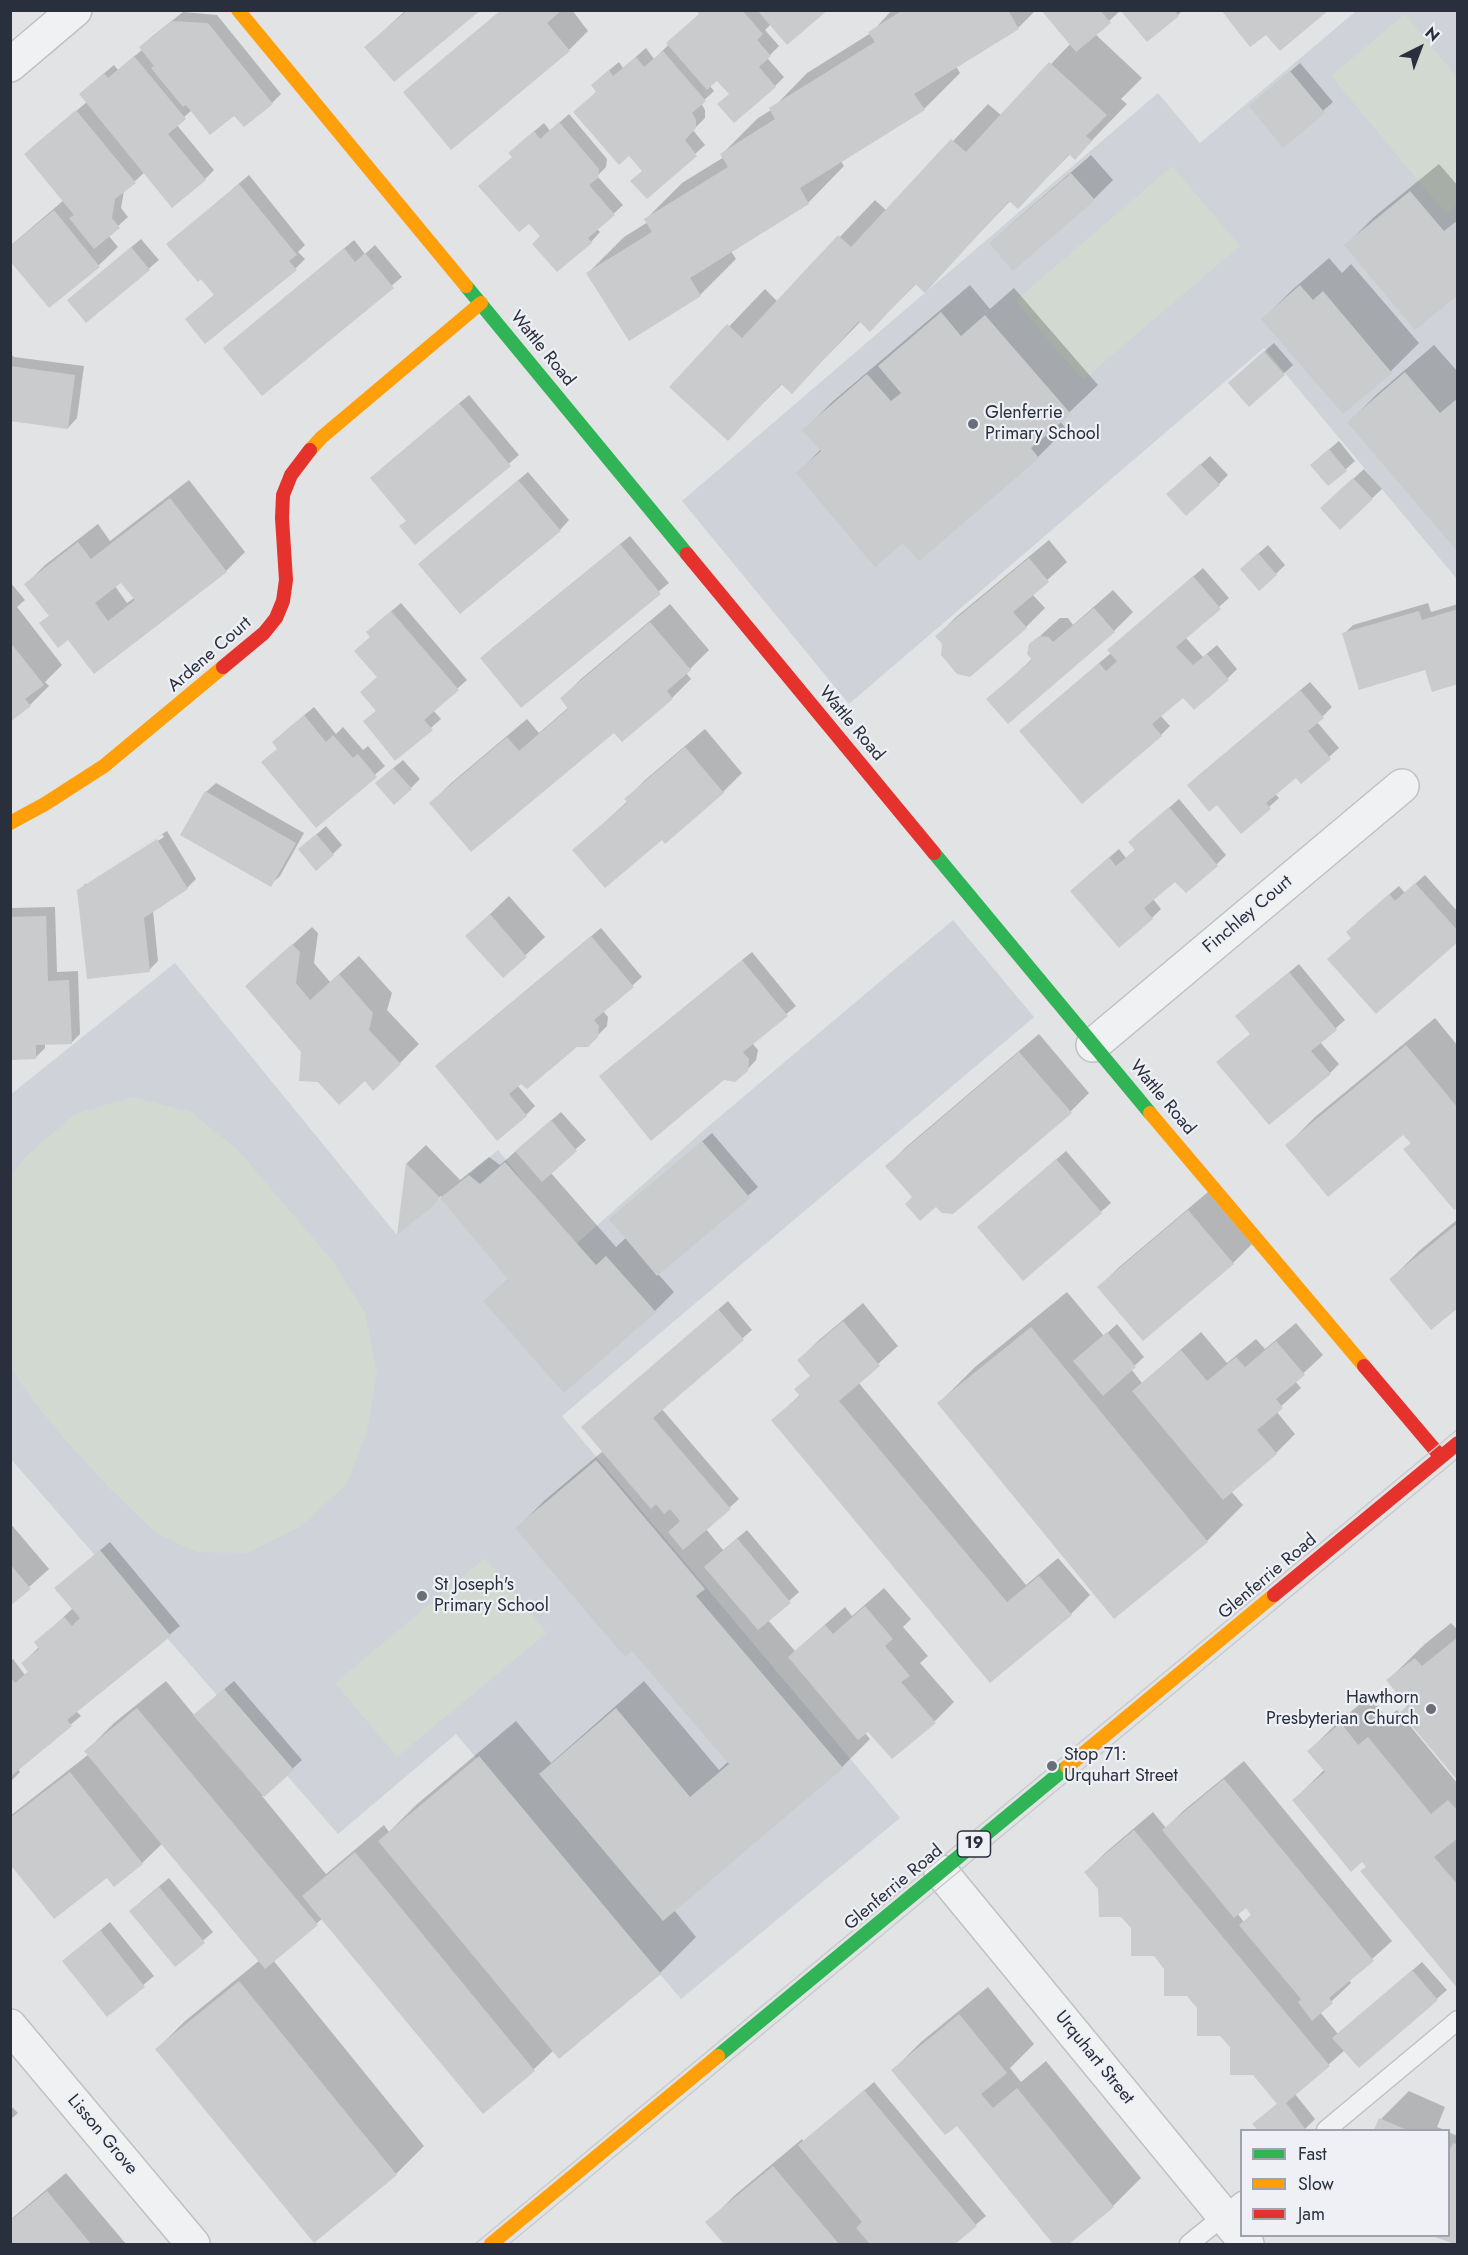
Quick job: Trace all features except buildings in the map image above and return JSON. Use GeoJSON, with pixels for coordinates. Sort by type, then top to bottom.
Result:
{"type":"FeatureCollection","features":[{"type":"Feature","properties":{"kind":"street"},"geometry":{"type":"LineString","coordinates":[[10,65],[75,10]]}},
{"type":"Feature","properties":{"kind":"street","name":"Wattle Road"},"geometry":{"type":"LineString","coordinates":[[238,10],[1094,1045],[1441,1457]]}},
{"type":"Feature","properties":{"kind":"street","name":"Ardene Court"},"geometry":{"type":"LineString","coordinates":[[10,823],[45,804],[104,766],[264,633],[276,618],[283,601],[286,580],[282,518],[284,495],[291,475],[303,457],[322,437],[481,303]]}},
{"type":"Feature","properties":{"kind":"street","name":"Finchley Court"},"geometry":{"type":"LineString","coordinates":[[1094,1045],[1402,786]]}},
{"type":"Feature","properties":{"kind":"street","name":"Glenferrie Road"},"geometry":{"type":"LineString","coordinates":[[491,2244],[1458,1443]]}},
{"type":"Feature","properties":{"kind":"street","name":"Urquhart Street"},"geometry":{"type":"LineString","coordinates":[[941,1872],[1233,2209],[1240,2226]]}},
{"type":"Feature","properties":{"kind":"street","name":"Lisson Grove"},"geometry":{"type":"LineString","coordinates":[[10,2026],[193,2244]]}},
{"type":"Feature","properties":{"kind":"lane"},"geometry":{"type":"LineString","coordinates":[[1327,2129],[1458,2020]]}},
{"type":"Feature","properties":{"kind":"lane"},"geometry":{"type":"LineString","coordinates":[[1189,2244],[1233,2209]]}},
{"type":"Feature","properties":{"kind":"shaded area","name":"Glenferrie Primary School"},"geometry":{"type":"Polygon","coordinates":[[[1356,11],[1457,11],[1457,579],[1264,348],[849,704],[682,501],[1158,93],[1200,143],[1356,11]]]}},
{"type":"Feature","properties":{"kind":"shaded area"},"geometry":{"type":"Polygon","coordinates":[[[1405,14],[1457,77],[1457,205],[1446,214],[1331,76],[1405,14]]]}},
{"type":"Feature","properties":{"kind":"shaded area"},"geometry":{"type":"Polygon","coordinates":[[[1172,166],[1240,246],[1083,380],[1015,301],[1172,166]]]}},
{"type":"Feature","properties":{"kind":"shaded area","name":"St Joseph's Primary School"},"geometry":{"type":"Polygon","coordinates":[[[953,920],[1034,1017],[562,1416],[900,1818],[681,1999],[456,1734],[338,1834],[11,1459],[10,1095],[175,963],[397,1235],[498,1150],[574,1246],[704,1130],[953,920]]]}},
{"type":"Feature","properties":{"kind":"shaded area"},"geometry":{"type":"Polygon","coordinates":[[[132,1097],[191,1112],[238,1150],[332,1260],[365,1312],[377,1372],[367,1432],[347,1484],[300,1527],[248,1553],[197,1552],[157,1534],[108,1487],[68,1443],[32,1400],[11,1368],[11,1175],[27,1155],[75,1114],[132,1097]]]}},
{"type":"Feature","properties":{"kind":"shaded area"},"geometry":{"type":"Polygon","coordinates":[[[485,1558],[547,1633],[397,1757],[335,1683],[485,1558]]]}},
{"type":"Feature","properties":{"kind":"tram line"},"geometry":{"type":"LineString","coordinates":[[475,2244],[1458,1429]]}},
{"type":"Feature","properties":{"kind":"tram line"},"geometry":{"type":"LineString","coordinates":[[509,2244],[1458,1458]]}},
{"type":"Feature","properties":{"kind":"traffic: fast"},"geometry":{"type":"LineString","coordinates":[[466,286],[687,554]]}},
{"type":"Feature","properties":{"kind":"traffic: fast"},"geometry":{"type":"LineString","coordinates":[[934,853],[1150,1113]]}},
{"type":"Feature","properties":{"kind":"traffic: fast"},"geometry":{"type":"LineString","coordinates":[[718,2056],[1067,1767]]}},
{"type":"Feature","properties":{"kind":"traffic: slow"},"geometry":{"type":"LineString","coordinates":[[238,10],[466,286]]}},
{"type":"Feature","properties":{"kind":"traffic: slow"},"geometry":{"type":"LineString","coordinates":[[310,450],[322,437],[481,303]]}},
{"type":"Feature","properties":{"kind":"traffic: slow"},"geometry":{"type":"LineString","coordinates":[[10,823],[45,804],[104,766],[223,667]]}},
{"type":"Feature","properties":{"kind":"traffic: slow"},"geometry":{"type":"LineString","coordinates":[[1150,1113],[1364,1366]]}},
{"type":"Feature","properties":{"kind":"traffic: slow"},"geometry":{"type":"LineString","coordinates":[[1067,1767],[1274,1595]]}},
{"type":"Feature","properties":{"kind":"traffic: slow"},"geometry":{"type":"LineString","coordinates":[[491,2244],[718,2056]]}},
{"type":"Feature","properties":{"kind":"traffic: jam"},"geometry":{"type":"LineString","coordinates":[[223,667],[264,633],[276,618],[283,601],[286,580],[282,518],[283,495],[291,475],[310,450]]}},
{"type":"Feature","properties":{"kind":"traffic: jam"},"geometry":{"type":"LineString","coordinates":[[687,554],[934,853]]}},
{"type":"Feature","properties":{"kind":"traffic: jam"},"geometry":{"type":"LineString","coordinates":[[1364,1366],[1441,1457]]}},
{"type":"Feature","properties":{"kind":"traffic: jam"},"geometry":{"type":"LineString","coordinates":[[1274,1595],[1458,1443]]}},
{"type":"Feature","properties":{"kind":"place","name":"Glenferrie Primary School"},"geometry":{"type":"Point","coordinates":[973,424]}},
{"type":"Feature","properties":{"kind":"place","name":"St Joseph's Primary School"},"geometry":{"type":"Point","coordinates":[422,1596]}},
{"type":"Feature","properties":{"kind":"place","name":"Hawthorn Presbyterian Church"},"geometry":{"type":"Point","coordinates":[1431,1709]}},
{"type":"Feature","properties":{"kind":"place","name":"Stop 71: Urquhart Street"},"geometry":{"type":"Point","coordinates":[1052,1766]}}]}
